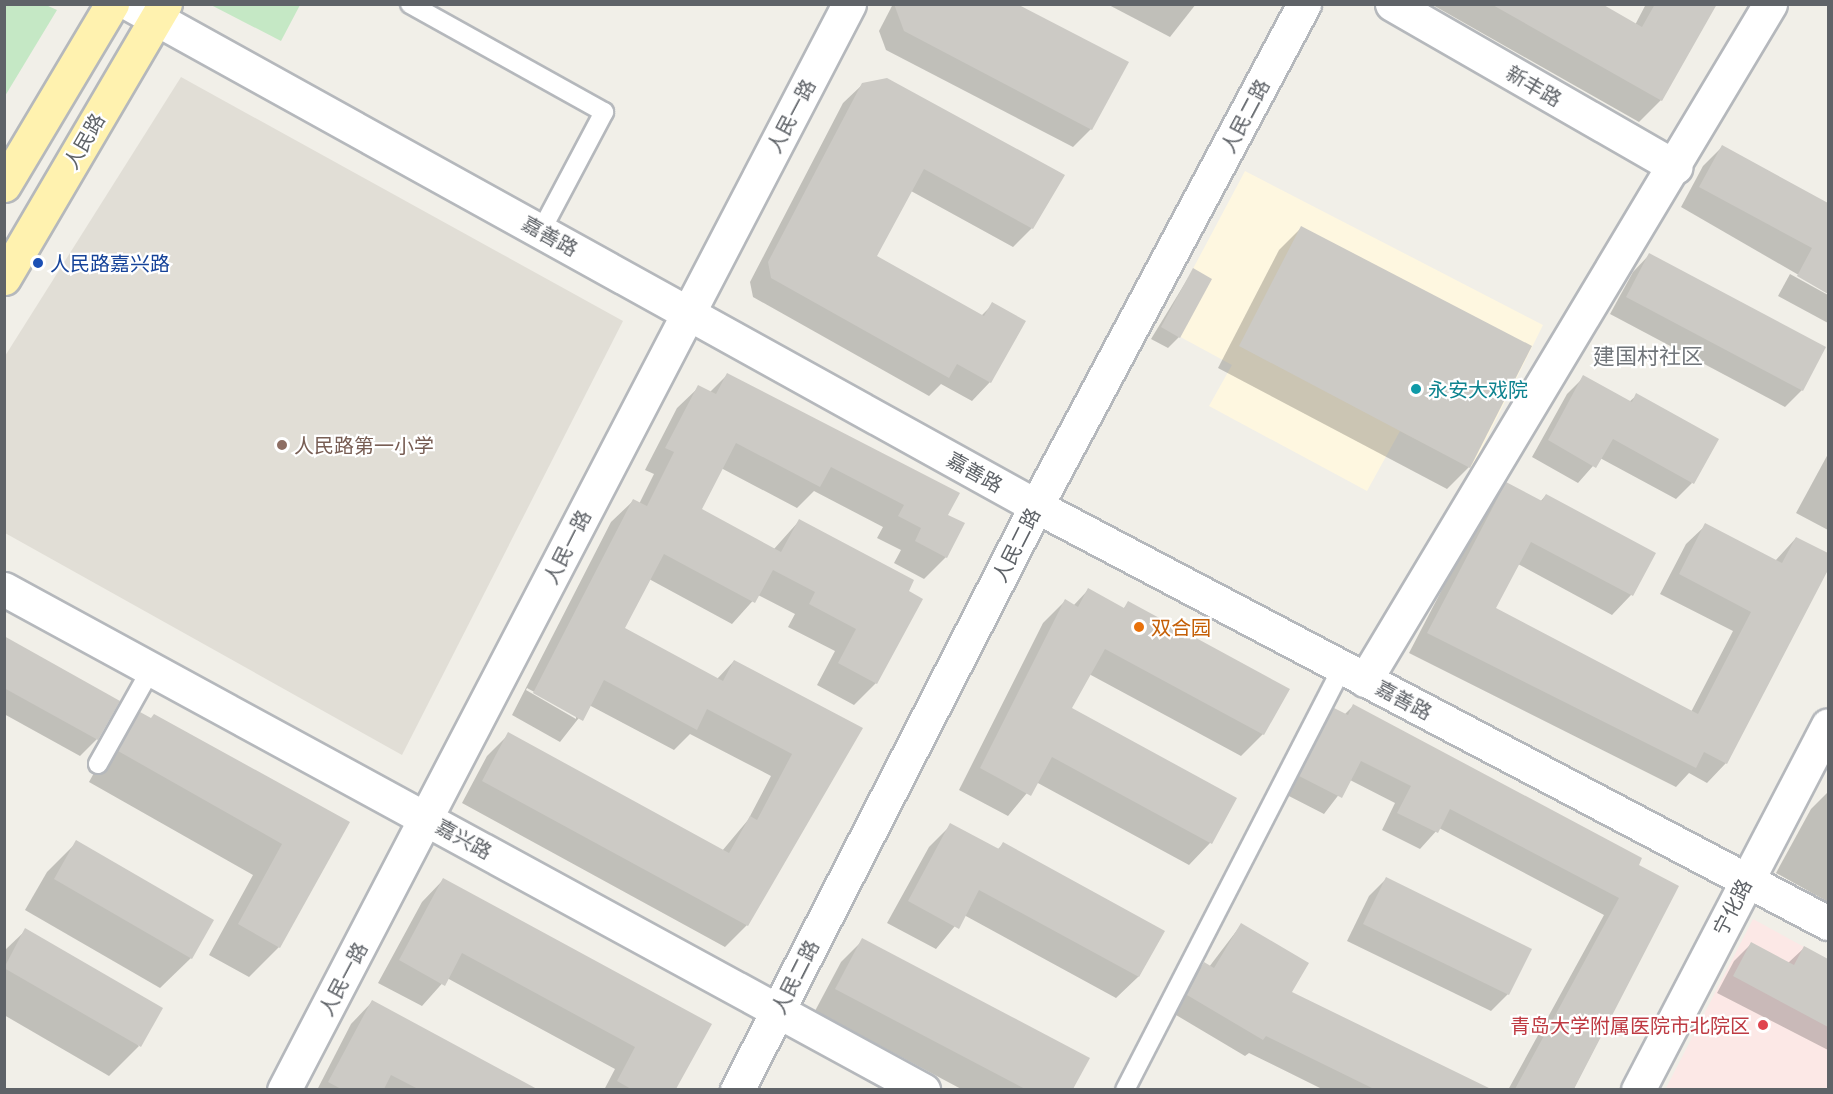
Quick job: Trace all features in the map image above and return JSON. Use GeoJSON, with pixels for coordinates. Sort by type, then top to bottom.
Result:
{"type":"FeatureCollection","features":[{"type":"Feature","properties":{"kind":"main road"},"geometry":{"type":"LineString","coordinates":[[4,185],[112,4]]}},
{"type":"Feature","properties":{"kind":"main road","name":"人民路"},"geometry":{"type":"LineString","coordinates":[[4,278],[150,10]]}},
{"type":"Feature","properties":{"kind":"street","name":"人民一路"},"geometry":{"type":"LineString","coordinates":[[284,1089],[428,819],[688,311],[849,4]]}},
{"type":"Feature","properties":{"kind":"street","name":"人民二路"},"geometry":{"type":"LineString","coordinates":[[736,1089],[1035,506],[1304,4]]}},
{"type":"Feature","properties":{"kind":"street","name":"新丰路"},"geometry":{"type":"LineString","coordinates":[[1392,4],[1676,167]]}},
{"type":"Feature","properties":{"kind":"street"},"geometry":{"type":"LineString","coordinates":[[1354,674],[1676,167],[1770,4]]}},
{"type":"Feature","properties":{"kind":"street","name":"嘉善路"},"geometry":{"type":"LineString","coordinates":[[150,10],[1035,506],[1828,923]]}},
{"type":"Feature","properties":{"kind":"street","name":"嘉兴路"},"geometry":{"type":"LineString","coordinates":[[4,589],[923,1089]]}},
{"type":"Feature","properties":{"kind":"street","name":"宁化路"},"geometry":{"type":"LineString","coordinates":[[1638,1089],[1745,880],[1828,725]]}},
{"type":"Feature","properties":{"kind":"lane"},"geometry":{"type":"LineString","coordinates":[[410,4],[604,112],[541,231]]}},
{"type":"Feature","properties":{"kind":"lane"},"geometry":{"type":"LineString","coordinates":[[98,764],[151,669]]}},
{"type":"Feature","properties":{"kind":"lane"},"geometry":{"type":"LineString","coordinates":[[1125,1089],[1354,674]]}},
{"type":"Feature","properties":{"kind":"shaded area","name":"人民路第一小学"},"geometry":{"type":"Polygon","coordinates":[[[181,77],[623,321],[402,755],[5,533],[5,356],[181,77]]]}},
{"type":"Feature","properties":{"kind":"shaded area"},"geometry":{"type":"Polygon","coordinates":[[[1245,171],[1543,325],[1472,468],[1400,431],[1367,491],[1209,406],[1232,365],[1162,327],[1245,171]]]}},
{"type":"Feature","properties":{"kind":"shaded area","name":"青岛大学附属医院市北院区"},"geometry":{"type":"Polygon","coordinates":[[[1753,919],[1828,960],[1828,1089],[1665,1090],[1753,919]]]}},
{"type":"Feature","properties":{"kind":"green space"},"geometry":{"type":"Polygon","coordinates":[[[5,4],[46,5],[57,10],[5,96],[5,4]]]}},
{"type":"Feature","properties":{"kind":"green space"},"geometry":{"type":"Polygon","coordinates":[[[300,4],[281,41],[211,5],[300,4]]]}},
{"type":"Feature","properties":{"kind":"building"},"geometry":{"type":"Polygon","coordinates":[[[894,4],[1017,4],[1129,62],[1092,130],[904,31],[894,4]]]}},
{"type":"Feature","properties":{"kind":"building"},"geometry":{"type":"Polygon","coordinates":[[[1491,4],[1602,4],[1642,27],[1655,4],[1717,4],[1662,101],[1491,4]]]}},
{"type":"Feature","properties":{"kind":"building"},"geometry":{"type":"Polygon","coordinates":[[[887,78],[1065,175],[1033,229],[924,169],[877,256],[984,316],[992,302],[1026,321],[991,383],[957,364],[949,378],[771,278],[768,262],[862,83],[887,78]]]}},
{"type":"Feature","properties":{"kind":"building"},"geometry":{"type":"Polygon","coordinates":[[[1722,145],[1828,203],[1828,294],[1797,276],[1812,248],[1699,187],[1722,145]]]}},
{"type":"Feature","properties":{"kind":"building","name":"永安大戏院"},"geometry":{"type":"Polygon","coordinates":[[[1301,226],[1532,346],[1470,468],[1239,346],[1301,226]]]}},
{"type":"Feature","properties":{"kind":"building"},"geometry":{"type":"Polygon","coordinates":[[[1649,253],[1826,347],[1803,391],[1626,297],[1649,253]]]}},
{"type":"Feature","properties":{"kind":"building"},"geometry":{"type":"Polygon","coordinates":[[[1193,268],[1212,279],[1180,338],[1161,327],[1193,268]]]}},
{"type":"Feature","properties":{"kind":"building"},"geometry":{"type":"Polygon","coordinates":[[[727,373],[960,493],[948,515],[965,523],[947,558],[915,541],[921,528],[898,516],[904,505],[831,467],[820,487],[736,443],[702,509],[781,552],[799,519],[914,580],[909,591],[923,599],[877,684],[838,663],[856,629],[809,604],[815,592],[773,570],[755,603],[664,554],[625,628],[723,681],[734,660],[863,728],[748,926],[482,781],[508,732],[729,853],[750,816],[757,820],[792,754],[707,709],[697,730],[604,680],[583,721],[533,693],[633,499],[647,506],[674,452],[665,448],[698,385],[716,394],[727,373]]]}},
{"type":"Feature","properties":{"kind":"building"},"geometry":{"type":"Polygon","coordinates":[[[1583,375],[1632,402],[1636,393],[1719,439],[1694,484],[1613,439],[1596,468],[1548,440],[1583,375]]]}},
{"type":"Feature","properties":{"kind":"building"},"geometry":{"type":"Polygon","coordinates":[[[1506,482],[1542,501],[1546,494],[1656,553],[1633,596],[1531,542],[1496,608],[1698,714],[1751,612],[1679,574],[1705,523],[1782,563],[1796,537],[1828,553],[1828,570],[1727,764],[1704,752],[1696,768],[1427,633],[1506,482]]]}},
{"type":"Feature","properties":{"kind":"building"},"geometry":{"type":"Polygon","coordinates":[[[1088,588],[1124,608],[1128,601],[1290,689],[1264,735],[1105,649],[1072,708],[1237,798],[1212,844],[1052,757],[1031,796],[980,768],[1065,599],[1078,607],[1088,588]]]}},
{"type":"Feature","properties":{"kind":"building"},"geometry":{"type":"Polygon","coordinates":[[[4,636],[120,701],[98,740],[4,688],[4,636]]]}},
{"type":"Feature","properties":{"kind":"building"},"geometry":{"type":"Polygon","coordinates":[[[1353,704],[1642,858],[1639,865],[1679,886],[1574,1089],[1515,1089],[1619,898],[1450,809],[1438,833],[1397,813],[1411,786],[1361,761],[1342,798],[1299,776],[1334,708],[1348,715],[1353,704]]]}},
{"type":"Feature","properties":{"kind":"building"},"geometry":{"type":"Polygon","coordinates":[[[140,712],[151,718],[154,714],[350,822],[280,948],[238,924],[282,844],[118,751],[140,712]]]}},
{"type":"Feature","properties":{"kind":"building"},"geometry":{"type":"Polygon","coordinates":[[[950,823],[999,849],[1003,842],[1165,931],[1139,977],[979,890],[959,929],[908,901],[950,823]]]}},
{"type":"Feature","properties":{"kind":"building"},"geometry":{"type":"Polygon","coordinates":[[[76,840],[214,920],[192,959],[54,879],[76,840]]]}},
{"type":"Feature","properties":{"kind":"building"},"geometry":{"type":"Polygon","coordinates":[[[1386,877],[1532,949],[1509,995],[1363,924],[1386,877]]]}},
{"type":"Feature","properties":{"kind":"building"},"geometry":{"type":"Polygon","coordinates":[[[443,878],[712,1024],[676,1089],[631,1089],[617,1081],[635,1047],[462,953],[445,986],[399,960],[443,878]]]}},
{"type":"Feature","properties":{"kind":"building"},"geometry":{"type":"Polygon","coordinates":[[[1241,923],[1309,963],[1292,992],[1491,1089],[1374,1089],[1266,1036],[1263,1040],[1187,995],[1204,962],[1214,968],[1241,923]]]}},
{"type":"Feature","properties":{"kind":"building"},"geometry":{"type":"Polygon","coordinates":[[[25,928],[163,1008],[141,1047],[4,968],[25,928]]]}},
{"type":"Feature","properties":{"kind":"building"},"geometry":{"type":"Polygon","coordinates":[[[862,938],[1090,1058],[1073,1089],[1025,1089],[835,989],[862,938]]]}},
{"type":"Feature","properties":{"kind":"building"},"geometry":{"type":"Polygon","coordinates":[[[1751,942],[1794,965],[1804,946],[1828,959],[1828,1027],[1733,976],[1751,942]]]}},
{"type":"Feature","properties":{"kind":"building"},"geometry":{"type":"Polygon","coordinates":[[[372,1000],[537,1089],[418,1089],[391,1075],[384,1089],[341,1089],[328,1082],[372,1000]]]}},
{"type":"Feature","properties":{"kind":"place","name":"人民路嘉兴路"},"geometry":{"type":"Point","coordinates":[38,263]}},
{"type":"Feature","properties":{"kind":"place","name":"永安大戏院"},"geometry":{"type":"Point","coordinates":[1416,389]}},
{"type":"Feature","properties":{"kind":"place","name":"人民路第一小学"},"geometry":{"type":"Point","coordinates":[282,445]}},
{"type":"Feature","properties":{"kind":"place","name":"双合园"},"geometry":{"type":"Point","coordinates":[1139,627]}},
{"type":"Feature","properties":{"kind":"place","name":"青岛大学附属医院市北院区"},"geometry":{"type":"Point","coordinates":[1763,1025]}},
{"type":"Feature","properties":{"kind":"district","name":"建国村社区"},"geometry":{"type":"Point","coordinates":[1648,356]}}]}
